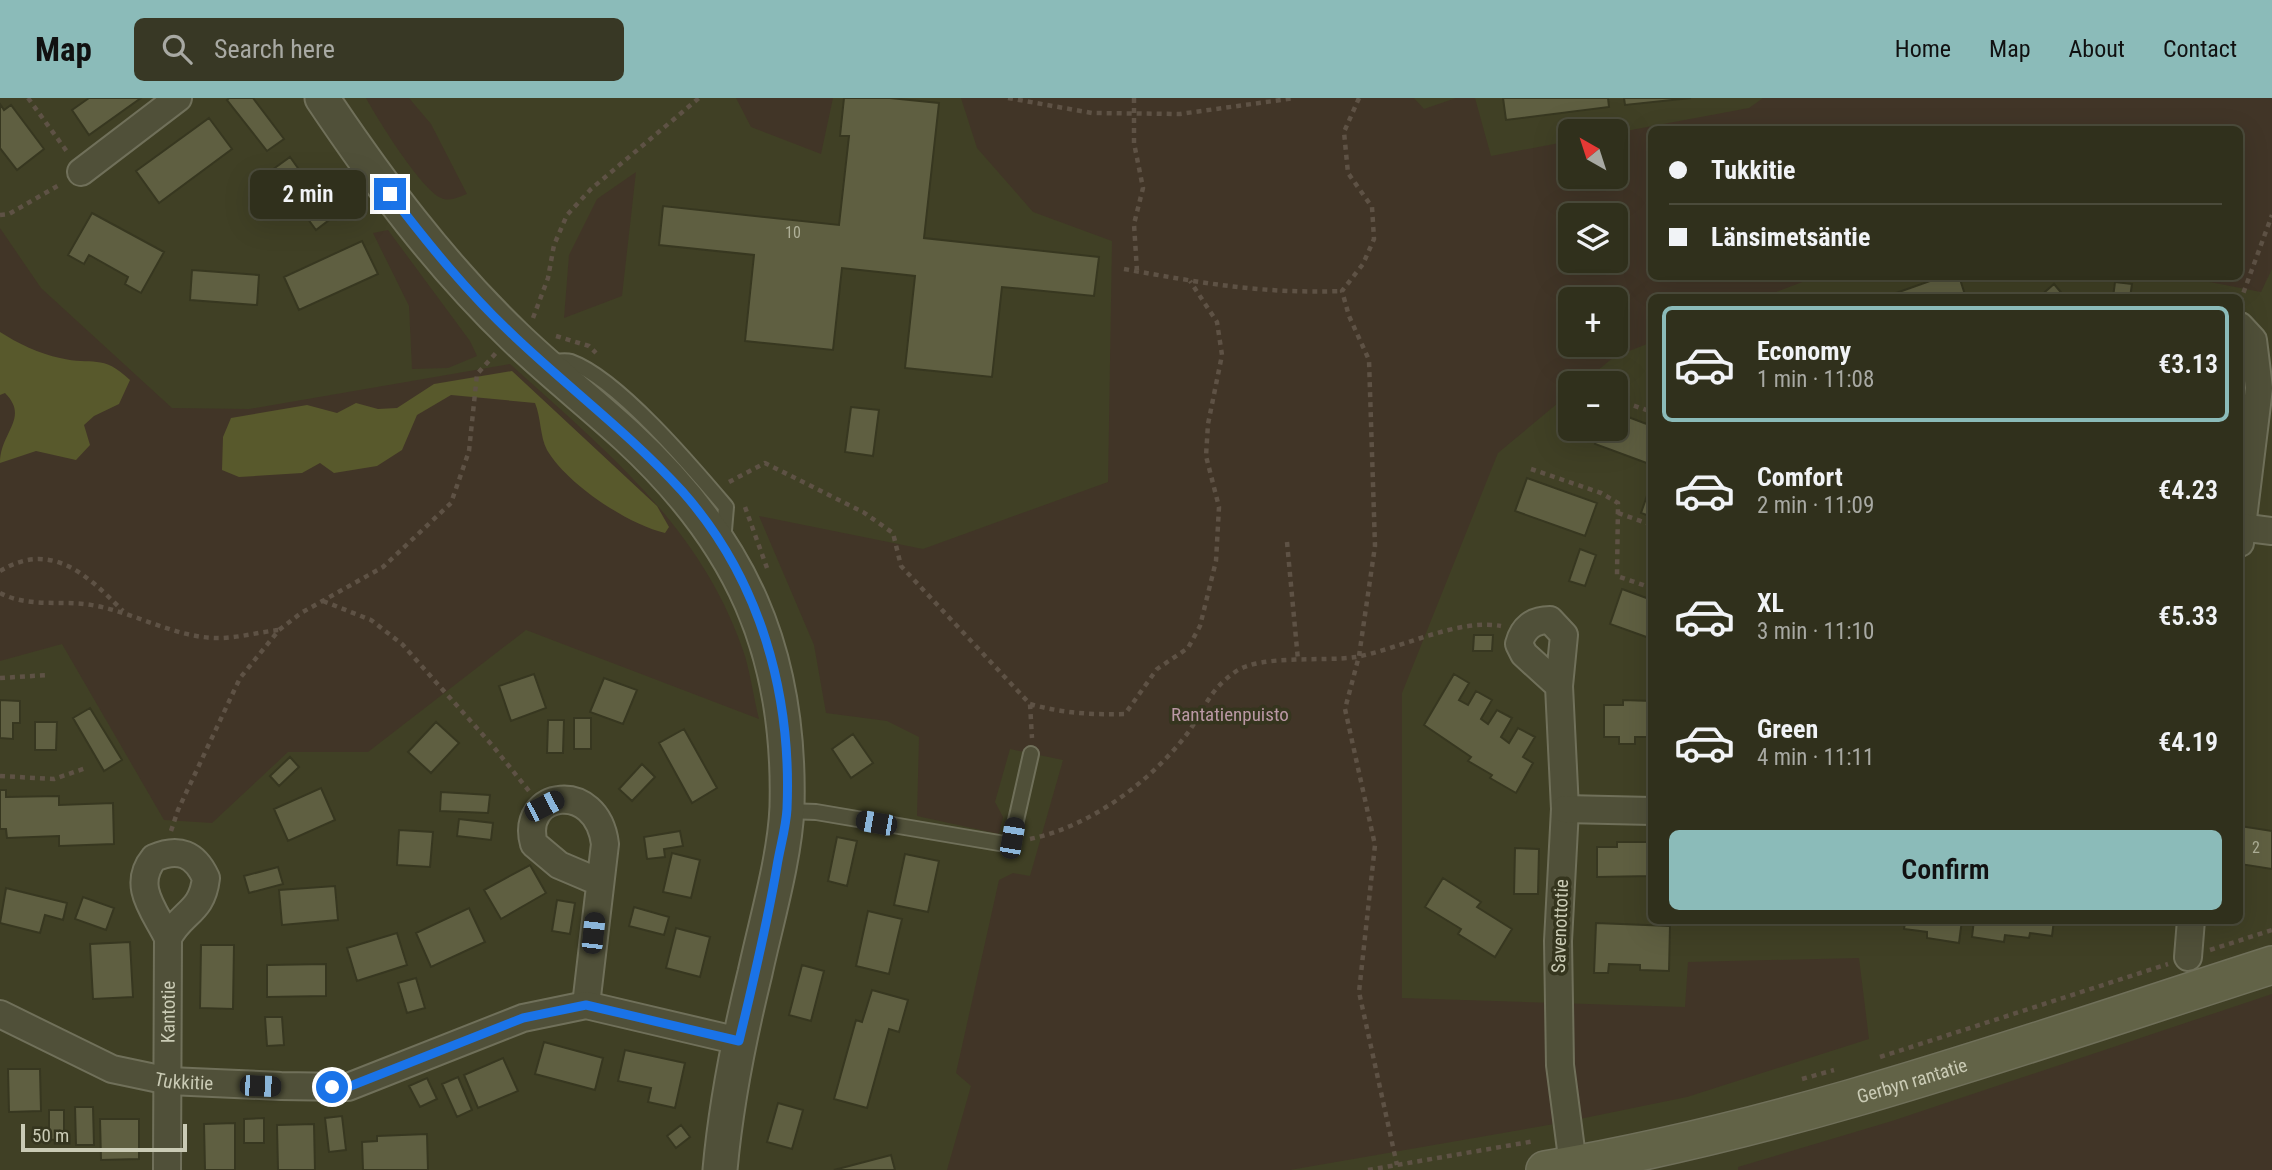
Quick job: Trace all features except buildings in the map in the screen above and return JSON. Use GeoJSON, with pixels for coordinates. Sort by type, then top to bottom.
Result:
{"type":"FeatureCollection","features":[{"type":"Feature","properties":{"kind":"main road","name":"Gerbyn rantatie"},"geometry":{"type":"LineString","coordinates":[[1562,1157],[1698,1140],[1883,1090],[2272,965]]}},
{"type":"Feature","properties":{"kind":"street"},"geometry":{"type":"LineString","coordinates":[[81,172],[178,98]]}},
{"type":"Feature","properties":{"kind":"street"},"geometry":{"type":"LineString","coordinates":[[322,98],[369,168],[451,272],[545,363],[629,437],[683,493],[722,546],[752,600],[771,653],[786,728],[787,811],[769,915],[739,1041],[720,1170]]}},
{"type":"Feature","properties":{"kind":"street"},"geometry":{"type":"LineString","coordinates":[[2243,329],[2253,340],[2259,388],[2243,516]]}},
{"type":"Feature","properties":{"kind":"street"},"geometry":{"type":"LineString","coordinates":[[2243,532],[2272,531]]}},
{"type":"Feature","properties":{"kind":"street","name":"Savenottotie"},"geometry":{"type":"LineString","coordinates":[[1525,630],[1539,620],[1549,620],[1560,628],[1564,635],[1559,686],[1565,809],[1558,941],[1562,1157]]}},
{"type":"Feature","properties":{"kind":"street"},"geometry":{"type":"LineString","coordinates":[[1525,630],[1520,644],[1524,654],[1559,686]]}},
{"type":"Feature","properties":{"kind":"street"},"geometry":{"type":"LineString","coordinates":[[586,1005],[605,840],[592,810],[578,800],[558,799],[544,806],[534,820],[534,844],[559,865],[599,882]]}},
{"type":"Feature","properties":{"kind":"street"},"geometry":{"type":"LineString","coordinates":[[1565,809],[1648,810]]}},
{"type":"Feature","properties":{"kind":"street"},"geometry":{"type":"LineString","coordinates":[[165,853],[183,853],[194,858],[206,878],[201,902],[173,928],[168,938]]}},
{"type":"Feature","properties":{"kind":"street","name":"Kantotie"},"geometry":{"type":"LineString","coordinates":[[165,853],[154,858],[147,867],[144,889],[168,938],[167,1170]]}},
{"type":"Feature","properties":{"kind":"street"},"geometry":{"type":"LineString","coordinates":[[2188,957],[2191,924]]}},
{"type":"Feature","properties":{"kind":"street","name":"Tukkitie"},"geometry":{"type":"LineString","coordinates":[[0,1014],[112,1069],[169,1081],[348,1087],[523,1018],[586,1005],[739,1041]]}},
{"type":"Feature","properties":{"kind":"lane"},"geometry":{"type":"LineString","coordinates":[[787,811],[816,812],[1005,844],[1012,838],[1031,754]]}},
{"type":"Feature","properties":{"kind":"path"},"geometry":{"type":"LineString","coordinates":[[0,215],[9,214],[81,172],[28,98]]}},
{"type":"Feature","properties":{"kind":"path"},"geometry":{"type":"LineString","coordinates":[[530,322],[539,309],[554,245],[567,215],[591,189],[699,98]]}},
{"type":"Feature","properties":{"kind":"path"},"geometry":{"type":"LineString","coordinates":[[1008,98],[1092,113],[1135,114],[1180,114],[1295,98]]}},
{"type":"Feature","properties":{"kind":"path"},"geometry":{"type":"LineString","coordinates":[[1134,98],[1134,143],[1143,188],[1134,224],[1137,271]]}},
{"type":"Feature","properties":{"kind":"path"},"geometry":{"type":"LineString","coordinates":[[1342,291],[1363,264],[1374,239],[1372,207],[1348,173],[1344,132],[1359,98]]}},
{"type":"Feature","properties":{"kind":"path"},"geometry":{"type":"LineString","coordinates":[[2243,294],[2272,215]]}},
{"type":"Feature","properties":{"kind":"path"},"geometry":{"type":"LineString","coordinates":[[1124,269],[1190,281],[1285,293],[1342,291]]}},
{"type":"Feature","properties":{"kind":"path"},"geometry":{"type":"LineString","coordinates":[[729,482],[765,463],[863,512],[893,533],[901,566],[1030,704],[1059,712],[1125,714],[1157,669],[1188,648],[1200,626],[1216,561],[1219,507],[1206,456],[1208,424],[1223,355],[1217,322],[1190,281]]}},
{"type":"Feature","properties":{"kind":"path"},"geometry":{"type":"LineString","coordinates":[[1342,291],[1349,316],[1369,360],[1376,545],[1359,656],[1345,709],[1375,845],[1359,992],[1397,1165]]}},
{"type":"Feature","properties":{"kind":"path"},"geometry":{"type":"LineString","coordinates":[[165,853],[178,810],[240,678],[279,629],[383,567],[451,503],[469,451],[472,400],[477,374]]}},
{"type":"Feature","properties":{"kind":"path"},"geometry":{"type":"LineString","coordinates":[[1628,404],[1648,411]]}},
{"type":"Feature","properties":{"kind":"path"},"geometry":{"type":"LineString","coordinates":[[1531,469],[1601,493],[1618,503],[1617,576],[1648,587]]}},
{"type":"Feature","properties":{"kind":"path"},"geometry":{"type":"LineString","coordinates":[[1618,513],[1648,524]]}},
{"type":"Feature","properties":{"kind":"path"},"geometry":{"type":"LineString","coordinates":[[1287,542],[1298,660]]}},
{"type":"Feature","properties":{"kind":"path"},"geometry":{"type":"LineString","coordinates":[[0,571],[10,565],[47,558],[71,567],[97,585],[123,612]]}},
{"type":"Feature","properties":{"kind":"path"},"geometry":{"type":"LineString","coordinates":[[0,593],[12,599],[49,605],[84,604],[123,612],[166,629],[215,638],[279,629]]}},
{"type":"Feature","properties":{"kind":"path"},"geometry":{"type":"LineString","coordinates":[[323,601],[371,620],[402,644],[544,806]]}},
{"type":"Feature","properties":{"kind":"path"},"geometry":{"type":"LineString","coordinates":[[1005,844],[1041,836],[1084,819],[1131,790],[1165,761],[1189,730],[1206,698],[1238,670],[1298,660],[1359,656],[1409,644],[1452,629],[1488,623],[1525,630]]}},
{"type":"Feature","properties":{"kind":"path"},"geometry":{"type":"LineString","coordinates":[[0,678],[49,675]]}},
{"type":"Feature","properties":{"kind":"path"},"geometry":{"type":"LineString","coordinates":[[1030,704],[1031,754]]}},
{"type":"Feature","properties":{"kind":"path"},"geometry":{"type":"LineString","coordinates":[[0,776],[54,779],[86,768]]}},
{"type":"Feature","properties":{"kind":"path"},"geometry":{"type":"LineString","coordinates":[[1875,1059],[2272,930]]}},
{"type":"Feature","properties":{"kind":"path"},"geometry":{"type":"LineString","coordinates":[[1796,1081],[1835,1070]]}},
{"type":"Feature","properties":{"kind":"path"},"geometry":{"type":"LineString","coordinates":[[1368,1170],[1397,1165],[1562,1157]]}},
{"type":"Feature","properties":{"kind":"green space"},"geometry":{"type":"Polygon","coordinates":[[[366,98],[409,98],[431,124],[467,194],[448,199],[433,192],[400,153],[366,98]]]}},
{"type":"Feature","properties":{"kind":"green space"},"geometry":{"type":"Polygon","coordinates":[[[736,98],[833,98],[821,154],[751,127],[736,98]]]}},
{"type":"Feature","properties":{"kind":"green space","name":"Rantatienpuisto"},"geometry":{"type":"Polygon","coordinates":[[[961,98],[1414,98],[1424,109],[1456,98],[1475,98],[1491,156],[1558,143],[1558,189],[1628,189],[1628,131],[1648,127],[1648,280],[1808,280],[1771,294],[1648,294],[1648,344],[1628,351],[1628,287],[1558,287],[1558,357],[1614,357],[1597,371],[1558,371],[1558,403],[1498,453],[1402,693],[1402,998],[1685,1007],[1688,962],[1859,958],[1869,1039],[1687,1097],[1560,1123],[1290,1170],[947,1170],[971,1086],[956,1073],[999,880],[1013,873],[1030,876],[1063,760],[1010,749],[995,802],[1003,817],[999,834],[917,816],[919,737],[887,721],[826,713],[814,645],[759,516],[923,549],[1108,482],[1112,241],[1033,212],[977,148],[961,98]]]}},
{"type":"Feature","properties":{"kind":"green space","name":"Rantatienpuisto"},"geometry":{"type":"Polygon","coordinates":[[[1763,98],[2272,98],[2272,269],[2261,292],[2199,280],[2243,280],[2243,126],[1653,126],[1749,108],[1763,98]]]}},
{"type":"Feature","properties":{"kind":"green space"},"geometry":{"type":"Polygon","coordinates":[[[636,172],[622,296],[564,318],[569,255],[597,199],[636,172]]]}},
{"type":"Feature","properties":{"kind":"green space"},"geometry":{"type":"Polygon","coordinates":[[[0,228],[41,288],[172,408],[249,409],[510,364],[616,461],[678,531],[727,610],[745,656],[759,719],[526,630],[368,752],[288,752],[212,823],[164,820],[62,644],[0,661],[0,228]]]}},
{"type":"Feature","properties":{"kind":"green space"},"geometry":{"type":"Polygon","coordinates":[[[388,230],[470,341],[477,356],[448,368],[412,369],[409,306],[373,233],[388,230]]]}},
{"type":"Feature","properties":{"kind":"green space"},"geometry":{"type":"Polygon","coordinates":[[[2272,994],[2272,1170],[1738,1170],[1738,1167],[1892,1121],[2272,994]]]}},
{"type":"Feature","properties":{"kind":"shaded area"},"geometry":{"type":"Polygon","coordinates":[[[0,332],[29,348],[52,356],[104,363],[130,380],[119,404],[94,416],[84,425],[90,445],[76,460],[36,451],[0,463],[15,410],[5,393],[0,395],[0,332]]]}},
{"type":"Feature","properties":{"kind":"shaded area"},"geometry":{"type":"Polygon","coordinates":[[[512,371],[657,506],[669,527],[665,533],[616,512],[583,489],[556,463],[543,439],[535,403],[451,395],[417,415],[402,450],[377,466],[334,473],[320,463],[302,473],[239,477],[222,470],[223,437],[231,418],[307,405],[337,413],[356,403],[378,409],[397,408],[434,384],[512,371]]]}},
{"type":"Feature","properties":{"kind":"route"},"geometry":{"type":"LineString","coordinates":[[332,1087],[348,1087],[523,1018],[586,1005],[739,1041],[769,915],[787,811],[786,728],[771,653],[752,600],[732,561],[683,493],[629,437],[514,337],[451,272],[390,194]]}}]}
